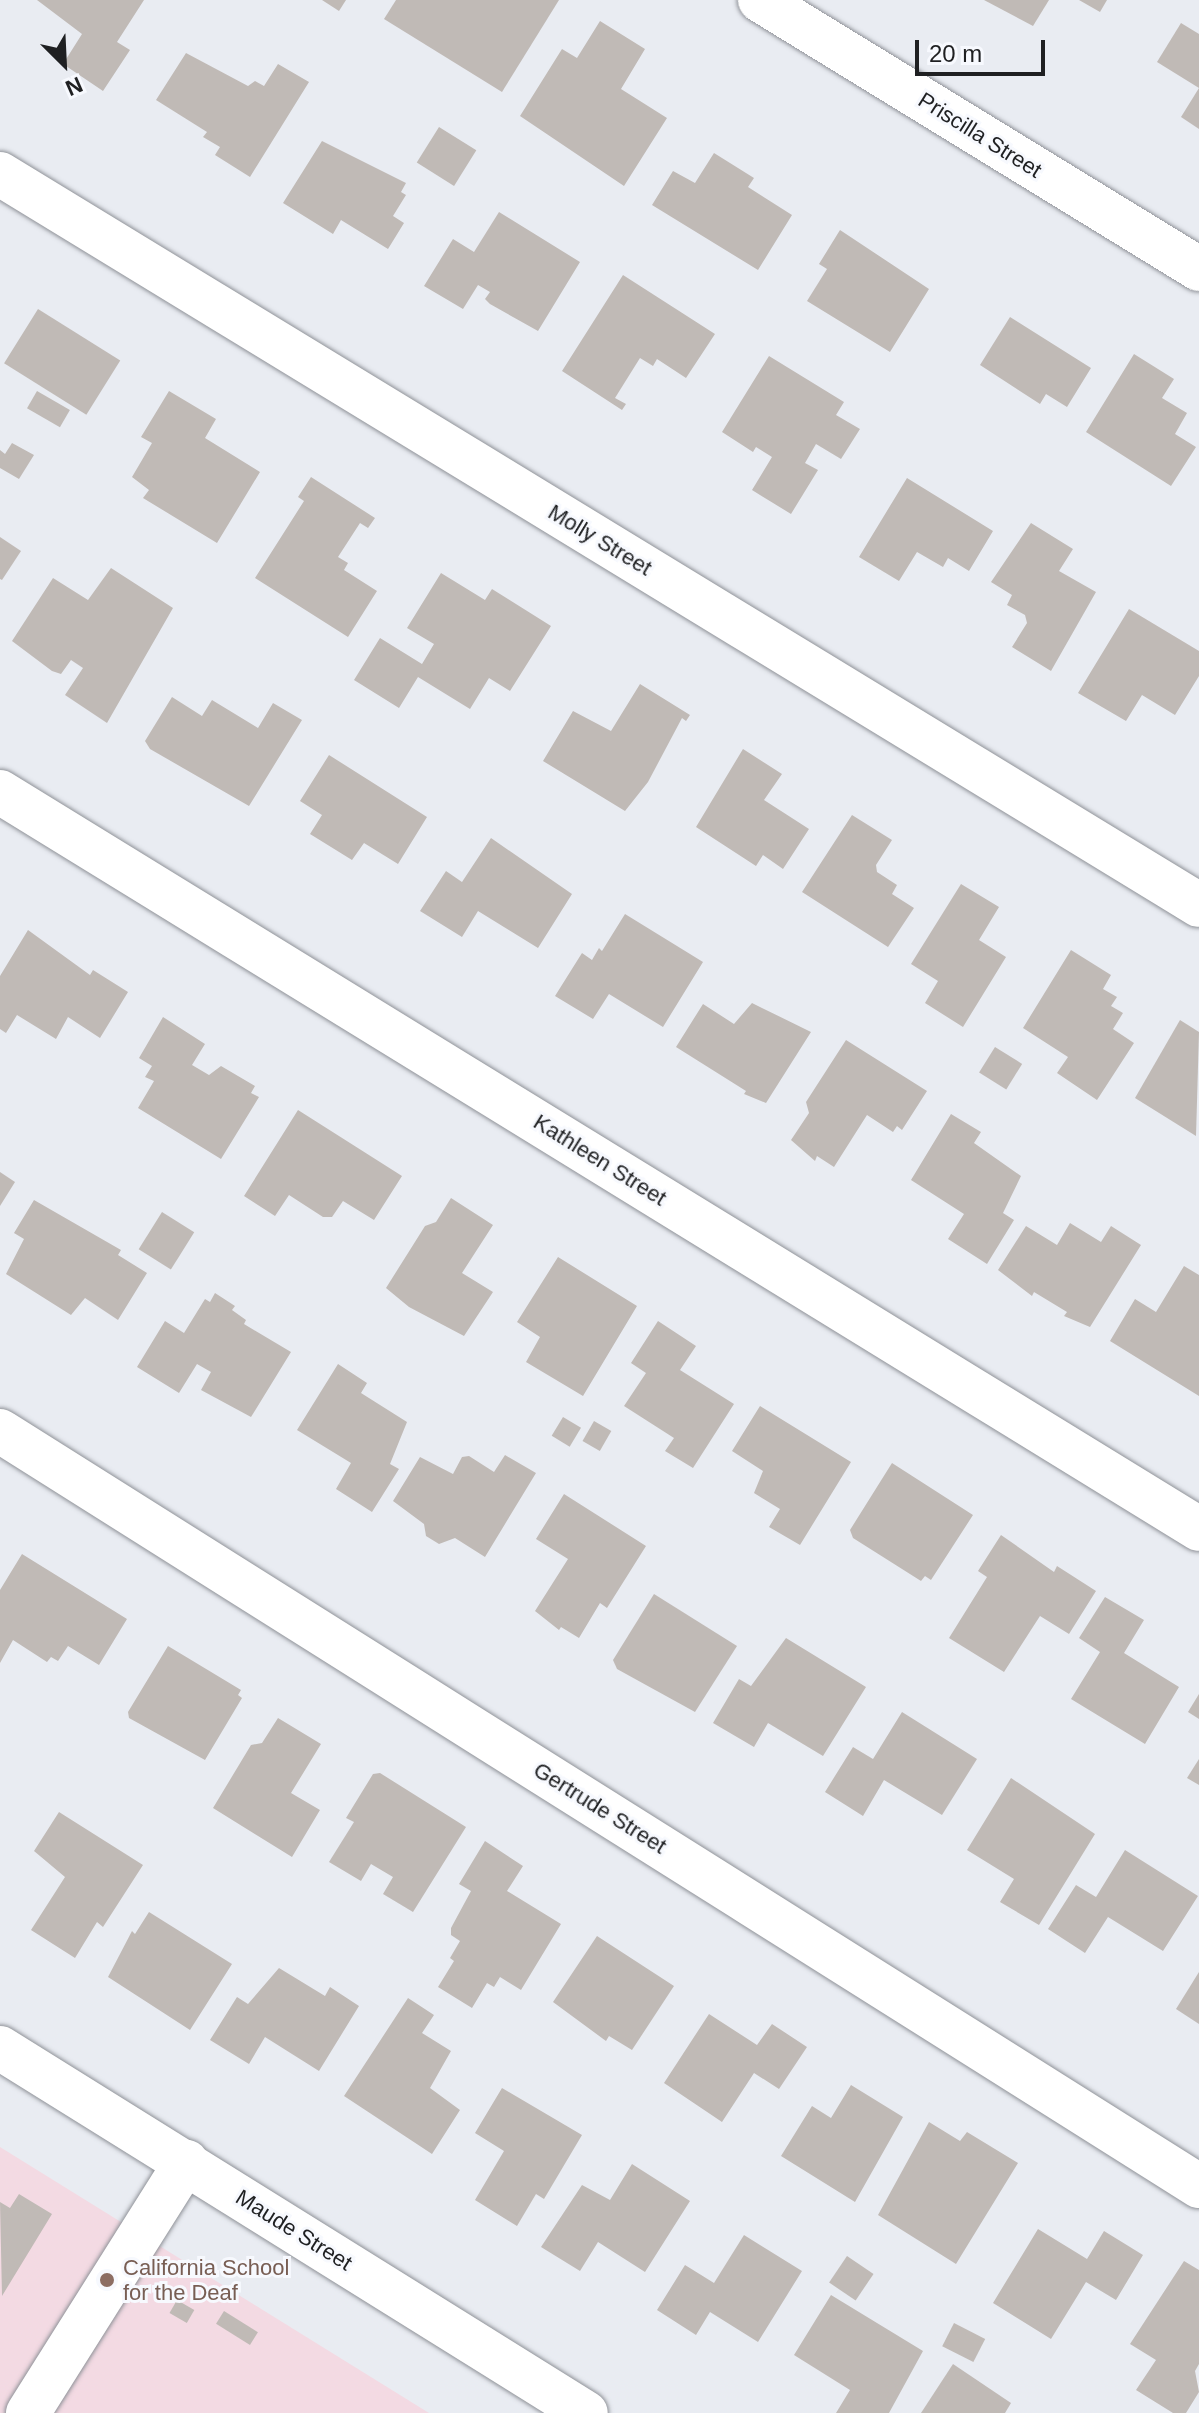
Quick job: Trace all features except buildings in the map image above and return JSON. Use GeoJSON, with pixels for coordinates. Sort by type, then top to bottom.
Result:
{"type":"FeatureCollection","features":[{"type":"Feature","properties":{"kind":"street","name":"Priscilla Street"},"geometry":{"type":"LineString","coordinates":[[760,0],[1199,269]]}},
{"type":"Feature","properties":{"kind":"street","name":"Molly Street"},"geometry":{"type":"LineString","coordinates":[[0,174],[1199,905]]}},
{"type":"Feature","properties":{"kind":"street","name":"Kathleen Street"},"geometry":{"type":"LineString","coordinates":[[0,792],[1199,1529]]}},
{"type":"Feature","properties":{"kind":"street","name":"Gertrude Street"},"geometry":{"type":"LineString","coordinates":[[0,1431],[1199,2186]]}},
{"type":"Feature","properties":{"kind":"street","name":"Maude Street"},"geometry":{"type":"LineString","coordinates":[[0,2048],[586,2413]]}},
{"type":"Feature","properties":{"kind":"street"},"geometry":{"type":"LineString","coordinates":[[28,2413],[186,2162]]}},
{"type":"Feature","properties":{"kind":"shaded area","name":"California School for the Deaf"},"geometry":{"type":"Polygon","coordinates":[[[0,2147],[429,2413],[0,2413],[0,2147]]]}},
{"type":"Feature","properties":{"kind":"place","name":"California School for the Deaf"},"geometry":{"type":"Point","coordinates":[107,2280]}}]}
